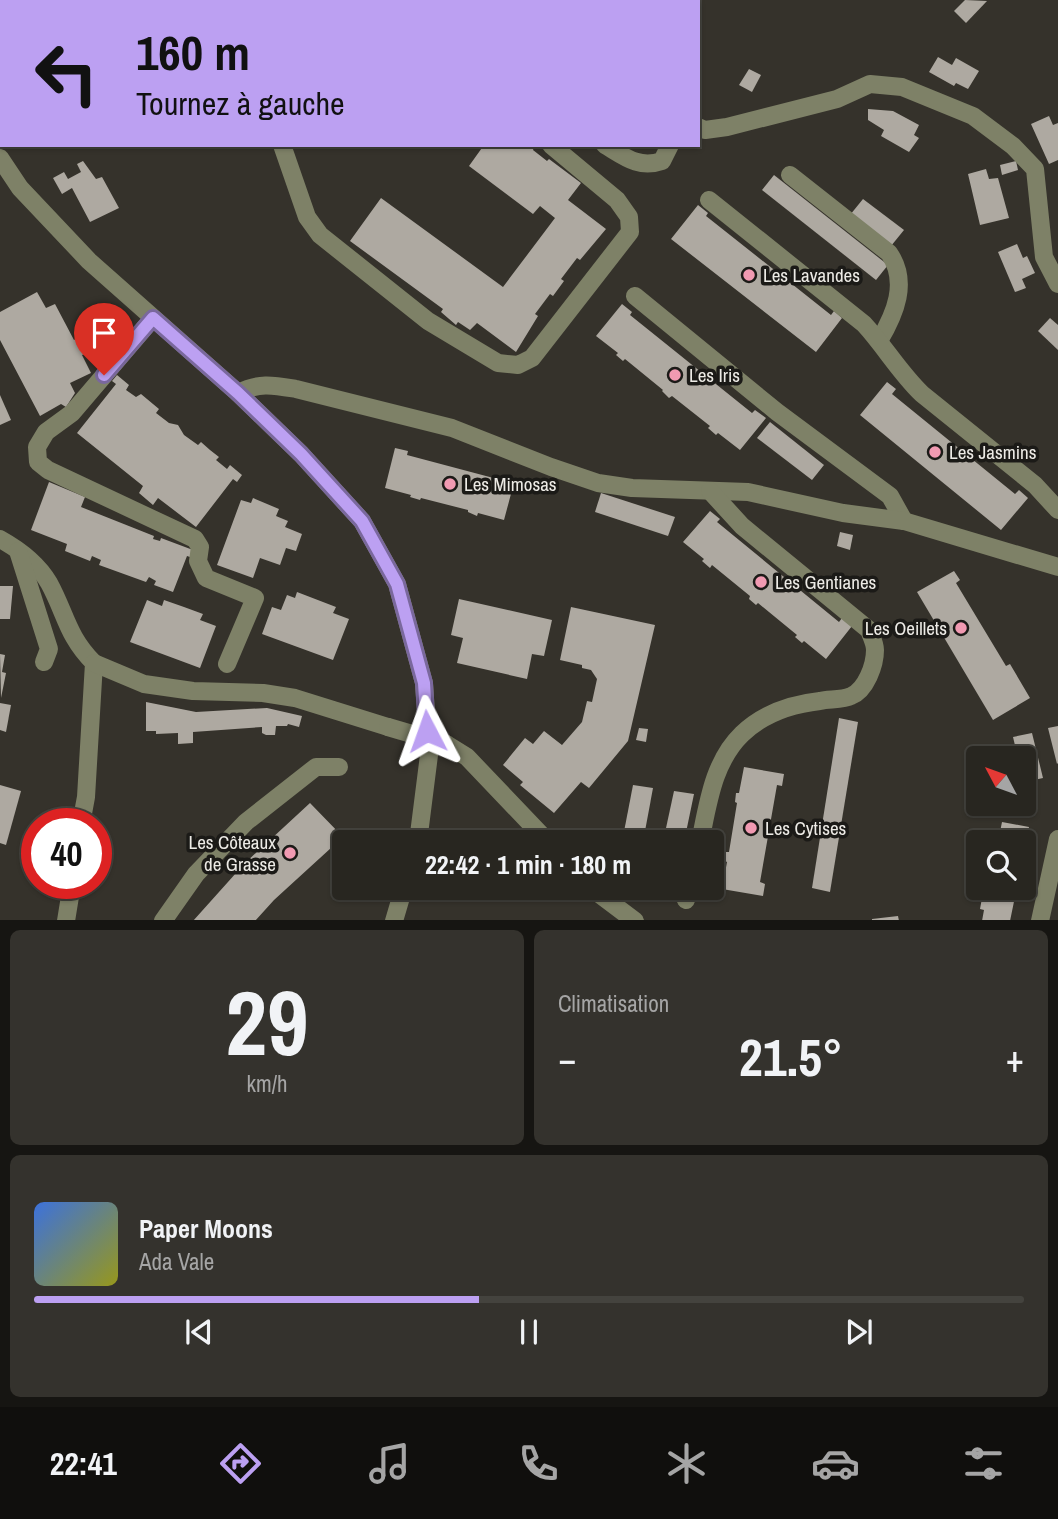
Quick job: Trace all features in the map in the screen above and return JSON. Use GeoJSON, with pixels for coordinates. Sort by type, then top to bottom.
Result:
{"type":"FeatureCollection","features":[{"type":"Feature","properties":{"kind":"street"},"geometry":{"type":"LineString","coordinates":[[700,128],[705,130],[727,127],[836,99],[870,84],[902,88],[961,110],[1013,146],[1035,169],[1044,257],[1058,284]]}},
{"type":"Feature","properties":{"kind":"street"},"geometry":{"type":"LineString","coordinates":[[283,147],[307,217],[320,235],[428,321],[498,363],[518,365],[532,358],[630,232],[629,217],[617,201],[555,147]]}},
{"type":"Feature","properties":{"kind":"street"},"geometry":{"type":"LineString","coordinates":[[608,147],[633,161],[650,165],[662,161],[669,147]]}},
{"type":"Feature","properties":{"kind":"street"},"geometry":{"type":"LineString","coordinates":[[0,158],[20,188],[53,225],[89,261],[238,393],[301,454],[362,521],[397,584],[424,683],[429,755],[420,830]]}},
{"type":"Feature","properties":{"kind":"street"},"geometry":{"type":"LineString","coordinates":[[790,175],[890,253],[896,263],[899,289],[895,309],[879,341]]}},
{"type":"Feature","properties":{"kind":"street"},"geometry":{"type":"LineString","coordinates":[[709,200],[864,324],[907,380],[1035,485],[1058,510]]}},
{"type":"Feature","properties":{"kind":"street"},"geometry":{"type":"LineString","coordinates":[[635,296],[777,412],[890,496],[904,521]]}},
{"type":"Feature","properties":{"kind":"street"},"geometry":{"type":"LineString","coordinates":[[153,318],[72,413],[46,432],[37,447],[38,462],[48,470],[195,539],[200,547],[198,561],[206,578],[255,598],[227,664]]}},
{"type":"Feature","properties":{"kind":"street"},"geometry":{"type":"LineString","coordinates":[[238,393],[254,386],[271,385],[296,389],[452,428],[598,483],[632,488],[748,492],[843,513],[904,521],[1058,567]]}},
{"type":"Feature","properties":{"kind":"street"},"geometry":{"type":"LineString","coordinates":[[703,830],[721,762],[741,735],[763,718],[797,704],[852,696],[864,684],[872,666],[875,648],[869,630],[742,526],[710,491]]}},
{"type":"Feature","properties":{"kind":"street"},"geometry":{"type":"LineString","coordinates":[[0,539],[29,559],[48,581],[68,630],[79,648],[94,663],[144,684],[193,691],[295,698],[446,744],[467,757],[537,830]]}},
{"type":"Feature","properties":{"kind":"street"},"geometry":{"type":"LineString","coordinates":[[18,551],[49,649],[44,662]]}},
{"type":"Feature","properties":{"kind":"street"},"geometry":{"type":"LineString","coordinates":[[84,808],[94,663]]}},
{"type":"Feature","properties":{"kind":"street"},"geometry":{"type":"LineString","coordinates":[[163,920],[196,874],[246,822],[316,766],[339,766]]}},
{"type":"Feature","properties":{"kind":"street"},"geometry":{"type":"LineString","coordinates":[[1040,920],[1058,839]]}},
{"type":"Feature","properties":{"kind":"street"},"geometry":{"type":"LineString","coordinates":[[66,920],[70,899]]}},
{"type":"Feature","properties":{"kind":"street"},"geometry":{"type":"LineString","coordinates":[[394,920],[400,900]]}},
{"type":"Feature","properties":{"kind":"street"},"geometry":{"type":"LineString","coordinates":[[608,900],[635,920]]}},
{"type":"Feature","properties":{"kind":"building"},"geometry":{"type":"Polygon","coordinates":[[[965,0],[987,1],[966,23],[954,11],[965,0]]]}},
{"type":"Feature","properties":{"kind":"building"},"geometry":{"type":"Polygon","coordinates":[[[938,57],[952,65],[956,58],[979,71],[968,89],[956,83],[954,86],[929,72],[938,57]]]}},
{"type":"Feature","properties":{"kind":"building"},"geometry":{"type":"Polygon","coordinates":[[[749,69],[761,75],[752,92],[739,85],[749,69]]]}},
{"type":"Feature","properties":{"kind":"building"},"geometry":{"type":"Polygon","coordinates":[[[868,109],[893,111],[919,125],[914,135],[919,138],[909,152],[881,136],[884,130],[868,120],[868,109]]]}},
{"type":"Feature","properties":{"kind":"building"},"geometry":{"type":"Polygon","coordinates":[[[1049,116],[1053,125],[1058,123],[1058,160],[1049,164],[1031,124],[1049,116]]]}},
{"type":"Feature","properties":{"kind":"building"},"geometry":{"type":"Polygon","coordinates":[[[483,147],[534,147],[533,150],[547,161],[549,159],[581,183],[568,200],[606,229],[580,260],[577,258],[561,279],[564,281],[553,296],[550,294],[535,314],[538,316],[516,352],[477,323],[470,330],[458,322],[456,325],[441,312],[443,309],[350,241],[381,198],[503,287],[555,218],[540,206],[533,214],[469,166],[483,147]]]}},
{"type":"Feature","properties":{"kind":"building"},"geometry":{"type":"Polygon","coordinates":[[[83,161],[96,179],[102,177],[119,208],[90,222],[72,188],[62,194],[53,178],[64,172],[68,179],[81,172],[77,164],[83,161]]]}},
{"type":"Feature","properties":{"kind":"building"},"geometry":{"type":"Polygon","coordinates":[[[1016,161],[1018,170],[1002,175],[1000,165],[1016,161]]]}},
{"type":"Feature","properties":{"kind":"building"},"geometry":{"type":"Polygon","coordinates":[[[986,169],[989,179],[998,178],[1009,218],[980,225],[968,174],[986,169]]]}},
{"type":"Feature","properties":{"kind":"building"},"geometry":{"type":"Polygon","coordinates":[[[774,175],[888,265],[876,280],[762,190],[774,175]]]}},
{"type":"Feature","properties":{"kind":"building"},"geometry":{"type":"Polygon","coordinates":[[[863,199],[904,230],[891,246],[850,215],[863,199]]]}},
{"type":"Feature","properties":{"kind":"building","name":"Les Lavandes"},"geometry":{"type":"Polygon","coordinates":[[[698,205],[708,213],[706,216],[831,315],[834,311],[842,318],[816,352],[671,239],[698,205]]]}},
{"type":"Feature","properties":{"kind":"building"},"geometry":{"type":"Polygon","coordinates":[[[1017,244],[1023,258],[1027,256],[1035,273],[1022,279],[1026,288],[1015,292],[998,252],[1017,244]]]}},
{"type":"Feature","properties":{"kind":"building"},"geometry":{"type":"Polygon","coordinates":[[[37,292],[46,308],[55,304],[74,340],[79,337],[87,353],[82,355],[91,373],[70,383],[75,393],[66,407],[61,404],[40,416],[0,340],[0,312],[37,292]]]}},
{"type":"Feature","properties":{"kind":"building","name":"Les Iris"},"geometry":{"type":"Polygon","coordinates":[[[622,304],[632,312],[630,315],[752,413],[755,410],[766,418],[740,450],[718,433],[716,435],[708,428],[710,426],[672,396],[669,398],[663,390],[625,359],[623,361],[616,355],[618,353],[596,336],[622,304]]]}},
{"type":"Feature","properties":{"kind":"building"},"geometry":{"type":"Polygon","coordinates":[[[1050,318],[1058,325],[1058,350],[1038,331],[1050,318]]]}},
{"type":"Feature","properties":{"kind":"building"},"geometry":{"type":"Polygon","coordinates":[[[117,375],[129,385],[126,390],[136,397],[141,394],[159,409],[156,413],[169,423],[178,425],[184,435],[198,445],[201,442],[219,457],[216,460],[227,469],[230,465],[242,475],[237,482],[233,479],[196,527],[158,498],[153,505],[139,493],[143,486],[77,433],[116,384],[112,381],[117,375]]]}},
{"type":"Feature","properties":{"kind":"building","name":"Les Jasmins"},"geometry":{"type":"Polygon","coordinates":[[[887,382],[896,389],[892,394],[1015,494],[1019,490],[1028,498],[1001,530],[860,415],[887,382]]]}},
{"type":"Feature","properties":{"kind":"building"},"geometry":{"type":"Polygon","coordinates":[[[0,395],[11,420],[0,425],[0,395]]]}},
{"type":"Feature","properties":{"kind":"building"},"geometry":{"type":"Polygon","coordinates":[[[770,422],[824,465],[812,480],[757,438],[770,422]]]}},
{"type":"Feature","properties":{"kind":"building","name":"Les Mimosas"},"geometry":{"type":"Polygon","coordinates":[[[395,448],[408,451],[407,455],[501,480],[502,476],[515,479],[504,520],[478,513],[477,516],[468,510],[421,498],[420,500],[385,488],[395,448]]]}},
{"type":"Feature","properties":{"kind":"building"},"geometry":{"type":"Polygon","coordinates":[[[49,482],[85,497],[81,507],[154,536],[153,539],[160,541],[161,538],[193,550],[190,557],[187,556],[173,592],[154,585],[156,581],[149,577],[146,582],[99,565],[101,560],[92,556],[90,561],[65,551],[67,544],[31,530],[49,482]]]}},
{"type":"Feature","properties":{"kind":"building"},"geometry":{"type":"Polygon","coordinates":[[[601,493],[675,517],[668,536],[595,512],[601,493]]]}},
{"type":"Feature","properties":{"kind":"building"},"geometry":{"type":"Polygon","coordinates":[[[253,498],[279,509],[276,516],[288,521],[285,527],[302,534],[296,551],[286,548],[280,565],[260,558],[253,578],[217,565],[241,500],[251,503],[253,498]]]}},
{"type":"Feature","properties":{"kind":"building","name":"Les Gentianes"},"geometry":{"type":"Polygon","coordinates":[[[710,511],[720,519],[717,522],[839,622],[842,618],[852,626],[826,659],[804,641],[802,643],[795,637],[797,635],[758,603],[756,605],[749,599],[750,596],[712,565],[710,568],[702,561],[704,559],[683,542],[710,511]]]}},
{"type":"Feature","properties":{"kind":"building"},"geometry":{"type":"Polygon","coordinates":[[[840,532],[853,535],[850,550],[837,546],[840,532]]]}},
{"type":"Feature","properties":{"kind":"building","name":"Les Oeillets"},"geometry":{"type":"Polygon","coordinates":[[[954,571],[960,580],[956,583],[1006,666],[1010,664],[1030,698],[993,720],[917,592],[954,571]]]}},
{"type":"Feature","properties":{"kind":"building"},"geometry":{"type":"Polygon","coordinates":[[[0,586],[13,586],[10,619],[0,619],[0,586]]]}},
{"type":"Feature","properties":{"kind":"building"},"geometry":{"type":"Polygon","coordinates":[[[297,592],[336,607],[333,613],[349,619],[333,660],[262,634],[272,607],[281,610],[287,595],[295,598],[297,592]]]}},
{"type":"Feature","properties":{"kind":"building"},"geometry":{"type":"Polygon","coordinates":[[[459,599],[552,620],[544,656],[532,654],[527,679],[457,663],[463,638],[451,635],[459,599]]]}},
{"type":"Feature","properties":{"kind":"building"},"geometry":{"type":"Polygon","coordinates":[[[147,600],[162,606],[164,600],[203,614],[200,620],[216,626],[200,668],[130,642],[147,600]]]}},
{"type":"Feature","properties":{"kind":"building"},"geometry":{"type":"Polygon","coordinates":[[[571,607],[655,625],[628,741],[589,788],[581,782],[554,813],[520,785],[523,782],[503,765],[525,738],[533,744],[544,731],[562,745],[582,722],[587,701],[592,702],[597,679],[591,670],[560,660],[571,607]]]}},
{"type":"Feature","properties":{"kind":"building"},"geometry":{"type":"Polygon","coordinates":[[[0,654],[5,655],[2,672],[6,673],[1,698],[0,654]]]}},
{"type":"Feature","properties":{"kind":"building"},"geometry":{"type":"Polygon","coordinates":[[[146,702],[196,712],[267,708],[302,716],[299,727],[288,724],[276,726],[275,735],[262,733],[262,727],[193,732],[193,743],[178,744],[178,733],[156,734],[156,731],[146,731],[146,702]]]}},
{"type":"Feature","properties":{"kind":"building"},"geometry":{"type":"Polygon","coordinates":[[[0,703],[11,705],[6,732],[0,730],[0,703]]]}},
{"type":"Feature","properties":{"kind":"building"},"geometry":{"type":"Polygon","coordinates":[[[839,718],[858,722],[830,892],[812,888],[839,718]]]}},
{"type":"Feature","properties":{"kind":"building"},"geometry":{"type":"Polygon","coordinates":[[[1058,726],[1058,763],[1057,764],[1048,728],[1058,726]]]}},
{"type":"Feature","properties":{"kind":"building"},"geometry":{"type":"Polygon","coordinates":[[[639,728],[648,729],[646,742],[636,740],[639,728]]]}},
{"type":"Feature","properties":{"kind":"building"},"geometry":{"type":"Polygon","coordinates":[[[1032,733],[1035,746],[1015,746],[1013,737],[1032,733]]]}},
{"type":"Feature","properties":{"kind":"building"},"geometry":{"type":"Polygon","coordinates":[[[1036,749],[1043,778],[1036,780],[1036,749]]]}},
{"type":"Feature","properties":{"kind":"building","name":"Les Cytises"},"geometry":{"type":"Polygon","coordinates":[[[744,767],[784,774],[782,786],[777,785],[760,882],[765,884],[763,896],[724,889],[726,852],[729,852],[737,803],[736,793],[739,793],[744,767]]]}},
{"type":"Feature","properties":{"kind":"building"},"geometry":{"type":"Polygon","coordinates":[[[0,785],[21,791],[6,845],[0,843],[0,785]]]}},
{"type":"Feature","properties":{"kind":"building"},"geometry":{"type":"Polygon","coordinates":[[[633,785],[653,788],[645,830],[624,830],[633,785]]]}},
{"type":"Feature","properties":{"kind":"building"},"geometry":{"type":"Polygon","coordinates":[[[674,791],[694,794],[686,830],[666,830],[674,791]]]}},
{"type":"Feature","properties":{"kind":"building","name":"Les Côteaux de Grasse"},"geometry":{"type":"Polygon","coordinates":[[[310,803],[336,830],[332,830],[332,847],[256,920],[194,920],[245,863],[310,803]]]}},
{"type":"Feature","properties":{"kind":"building"},"geometry":{"type":"Polygon","coordinates":[[[1002,822],[1029,827],[1028,830],[1000,830],[1002,822]]]}},
{"type":"Feature","properties":{"kind":"building"},"geometry":{"type":"Polygon","coordinates":[[[982,900],[1014,900],[1010,920],[982,920],[984,910],[980,909],[982,900]]]}},
{"type":"Feature","properties":{"kind":"building"},"geometry":{"type":"Polygon","coordinates":[[[898,916],[899,920],[872,920],[898,916]]]}},
{"type":"Feature","properties":{"kind":"place","name":"Les Lavandes"},"geometry":{"type":"Point","coordinates":[749,275]}},
{"type":"Feature","properties":{"kind":"place","name":"Les Iris"},"geometry":{"type":"Point","coordinates":[675,375]}},
{"type":"Feature","properties":{"kind":"place","name":"Les Jasmins"},"geometry":{"type":"Point","coordinates":[935,452]}},
{"type":"Feature","properties":{"kind":"place","name":"Les Mimosas"},"geometry":{"type":"Point","coordinates":[450,484]}},
{"type":"Feature","properties":{"kind":"place","name":"Les Gentianes"},"geometry":{"type":"Point","coordinates":[761,582]}},
{"type":"Feature","properties":{"kind":"place","name":"Les Oeillets"},"geometry":{"type":"Point","coordinates":[961,628]}},
{"type":"Feature","properties":{"kind":"place","name":"Les Cytises"},"geometry":{"type":"Point","coordinates":[751,828]}},
{"type":"Feature","properties":{"kind":"place","name":"Les Côteaux de Grasse"},"geometry":{"type":"Point","coordinates":[290,853]}},
{"type":"Feature","properties":{"kind":"route"},"geometry":{"type":"LineString","coordinates":[[104,375],[153,318],[238,393],[301,454],[362,521],[397,584],[424,683],[427,731]]}}]}
